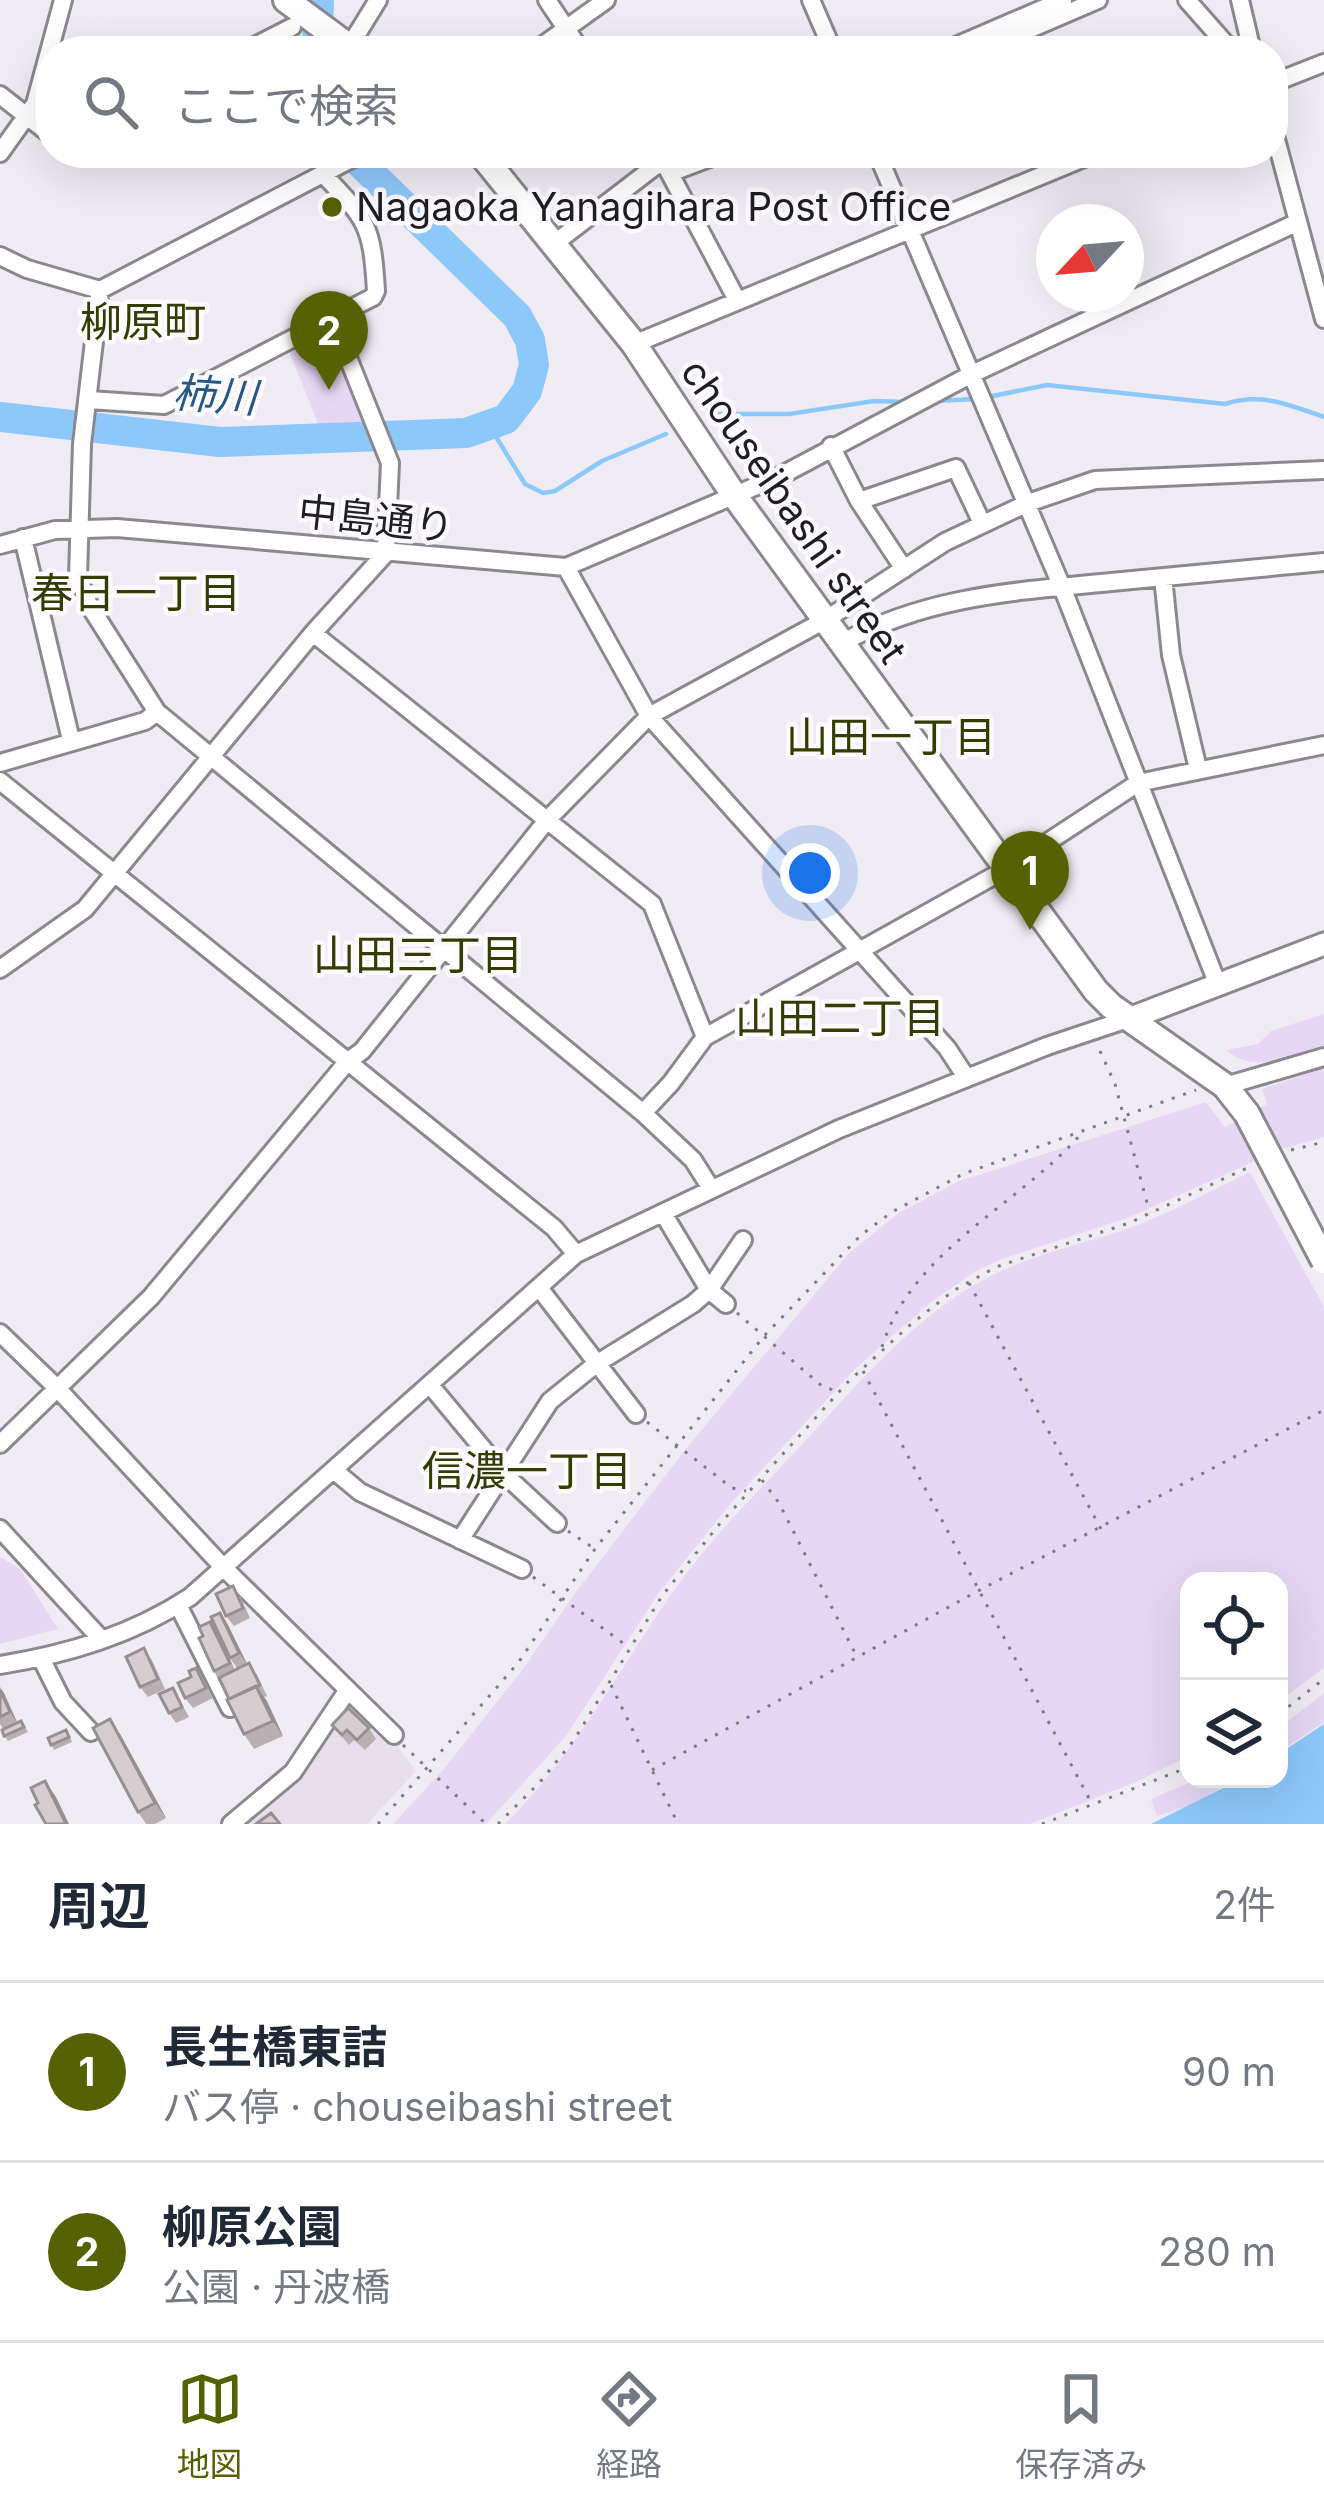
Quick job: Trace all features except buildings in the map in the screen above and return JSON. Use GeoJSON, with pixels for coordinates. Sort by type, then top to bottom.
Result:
{"type":"FeatureCollection","features":[{"type":"Feature","properties":{"kind":"highway"},"geometry":{"type":"LineString","coordinates":[[294,14],[331,36]]}},
{"type":"Feature","properties":{"kind":"highway","name":"chouseibashi street"},"geometry":{"type":"LineString","coordinates":[[492,168],[634,344],[734,495],[1096,991],[1225,1086],[1247,1114],[1324,1261]]}},
{"type":"Feature","properties":{"kind":"main road"},"geometry":{"type":"LineString","coordinates":[[1131,1018],[1324,944]]}},
{"type":"Feature","properties":{"kind":"street"},"geometry":{"type":"LineString","coordinates":[[52,36],[62,0]]}},
{"type":"Feature","properties":{"kind":"street"},"geometry":{"type":"LineString","coordinates":[[352,36],[378,0]]}},
{"type":"Feature","properties":{"kind":"street"},"geometry":{"type":"LineString","coordinates":[[547,0],[569,36]]}},
{"type":"Feature","properties":{"kind":"street"},"geometry":{"type":"LineString","coordinates":[[555,36],[606,0]]}},
{"type":"Feature","properties":{"kind":"street"},"geometry":{"type":"LineString","coordinates":[[811,0],[827,36]]}},
{"type":"Feature","properties":{"kind":"street"},"geometry":{"type":"LineString","coordinates":[[979,36],[1064,0]]}},
{"type":"Feature","properties":{"kind":"street"},"geometry":{"type":"LineString","coordinates":[[1014,36],[1097,0]]}},
{"type":"Feature","properties":{"kind":"street"},"geometry":{"type":"LineString","coordinates":[[1186,0],[1218,36]]}},
{"type":"Feature","properties":{"kind":"street"},"geometry":{"type":"LineString","coordinates":[[1240,0],[1248,36]]}},
{"type":"Feature","properties":{"kind":"street"},"geometry":{"type":"LineString","coordinates":[[265,36],[294,14]]}},
{"type":"Feature","properties":{"kind":"street"},"geometry":{"type":"LineString","coordinates":[[1288,77],[1324,63]]}},
{"type":"Feature","properties":{"kind":"street"},"geometry":{"type":"LineString","coordinates":[[0,153],[29,116],[36,91]]}},
{"type":"Feature","properties":{"kind":"street"},"geometry":{"type":"LineString","coordinates":[[0,95],[36,122]]}},
{"type":"Feature","properties":{"kind":"street"},"geometry":{"type":"LineString","coordinates":[[0,256],[100,290],[335,168]]}},
{"type":"Feature","properties":{"kind":"street"},"geometry":{"type":"LineString","coordinates":[[555,243],[657,168]]}},
{"type":"Feature","properties":{"kind":"street"},"geometry":{"type":"LineString","coordinates":[[667,168],[737,300]]}},
{"type":"Feature","properties":{"kind":"street"},"geometry":{"type":"LineString","coordinates":[[883,168],[1028,502],[1219,985]]}},
{"type":"Feature","properties":{"kind":"street"},"geometry":{"type":"LineString","coordinates":[[634,344],[1059,168]]}},
{"type":"Feature","properties":{"kind":"street"},"geometry":{"type":"LineString","coordinates":[[1284,168],[1324,319]]}},
{"type":"Feature","properties":{"kind":"street"},"geometry":{"type":"LineString","coordinates":[[88,402],[164,405],[374,297],[375,249],[363,218],[331,170]]}},
{"type":"Feature","properties":{"kind":"street","name":"中島通り"},"geometry":{"type":"LineString","coordinates":[[0,544],[77,528],[566,567],[780,476],[972,374],[1298,222]]}},
{"type":"Feature","properties":{"kind":"street"},"geometry":{"type":"LineString","coordinates":[[100,290],[82,444],[77,528],[82,590],[157,712],[643,1113],[693,1160],[710,1187]]}},
{"type":"Feature","properties":{"kind":"street"},"geometry":{"type":"LineString","coordinates":[[0,969],[85,909],[313,633],[386,553],[390,464],[333,320]]}},
{"type":"Feature","properties":{"kind":"street"},"geometry":{"type":"LineString","coordinates":[[831,446],[904,568]]}},
{"type":"Feature","properties":{"kind":"street"},"geometry":{"type":"LineString","coordinates":[[860,501],[956,468],[982,523]]}},
{"type":"Feature","properties":{"kind":"street"},"geometry":{"type":"LineString","coordinates":[[0,1444],[151,1297],[348,1061],[362,1051],[548,819],[649,716],[825,620],[982,523],[1028,502],[1095,480],[1324,470]]}},
{"type":"Feature","properties":{"kind":"street"},"geometry":{"type":"LineString","coordinates":[[23,538],[71,740]]}},
{"type":"Feature","properties":{"kind":"street"},"geometry":{"type":"LineString","coordinates":[[842,643],[922,608],[1062,587],[1324,562]]}},
{"type":"Feature","properties":{"kind":"street"},"geometry":{"type":"LineString","coordinates":[[566,567],[649,716],[947,1048],[966,1077]]}},
{"type":"Feature","properties":{"kind":"street"},"geometry":{"type":"LineString","coordinates":[[1163,578],[1171,655],[1198,769]]}},
{"type":"Feature","properties":{"kind":"street"},"geometry":{"type":"LineString","coordinates":[[313,633],[652,904],[705,1037]]}},
{"type":"Feature","properties":{"kind":"street"},"geometry":{"type":"LineString","coordinates":[[0,763],[145,721],[157,712]]}},
{"type":"Feature","properties":{"kind":"street"},"geometry":{"type":"LineString","coordinates":[[643,1113],[705,1037],[1008,868],[1138,783],[1324,745]]}},
{"type":"Feature","properties":{"kind":"street"},"geometry":{"type":"LineString","coordinates":[[0,781],[554,1228],[576,1254]]}},
{"type":"Feature","properties":{"kind":"street"},"geometry":{"type":"LineString","coordinates":[[0,1665],[41,1658],[130,1631],[178,1605],[336,1472],[576,1254],[710,1187],[966,1077],[1131,1018]]}},
{"type":"Feature","properties":{"kind":"street"},"geometry":{"type":"LineString","coordinates":[[1225,1086],[1324,1057]]}},
{"type":"Feature","properties":{"kind":"street"},"geometry":{"type":"LineString","coordinates":[[663,1213],[709,1290],[726,1304]]}},
{"type":"Feature","properties":{"kind":"street"},"geometry":{"type":"LineString","coordinates":[[460,1540],[550,1401],[596,1364],[709,1290],[743,1240]]}},
{"type":"Feature","properties":{"kind":"street"},"geometry":{"type":"LineString","coordinates":[[540,1289],[635,1414]]}},
{"type":"Feature","properties":{"kind":"street"},"geometry":{"type":"LineString","coordinates":[[0,1333],[223,1567],[394,1735]]}},
{"type":"Feature","properties":{"kind":"street"},"geometry":{"type":"LineString","coordinates":[[430,1385],[504,1474],[557,1522]]}},
{"type":"Feature","properties":{"kind":"street"},"geometry":{"type":"LineString","coordinates":[[336,1472],[360,1492],[522,1570]]}},
{"type":"Feature","properties":{"kind":"street"},"geometry":{"type":"LineString","coordinates":[[0,1528],[102,1640]]}},
{"type":"Feature","properties":{"kind":"street"},"geometry":{"type":"LineString","coordinates":[[178,1605],[230,1708]]}},
{"type":"Feature","properties":{"kind":"street"},"geometry":{"type":"LineString","coordinates":[[41,1658],[63,1702],[91,1732]]}},
{"type":"Feature","properties":{"kind":"street"},"geometry":{"type":"LineString","coordinates":[[231,1824],[293,1772],[347,1691]]}},
{"type":"Feature","properties":{"kind":"path"},"geometry":{"type":"LineString","coordinates":[[1100,1051],[1115,1084],[1150,1213]]}},
{"type":"Feature","properties":{"kind":"path"},"geometry":{"type":"LineString","coordinates":[[378,1824],[518,1663],[560,1596],[676,1444],[827,1267],[892,1211],[963,1174],[1198,1089]]}},
{"type":"Feature","properties":{"kind":"path"},"geometry":{"type":"LineString","coordinates":[[880,1352],[888,1326],[934,1264],[1062,1156],[1082,1132]]}},
{"type":"Feature","properties":{"kind":"path"},"geometry":{"type":"LineString","coordinates":[[1288,1151],[1324,1142]]}},
{"type":"Feature","properties":{"kind":"path"},"geometry":{"type":"LineString","coordinates":[[498,1824],[566,1750],[685,1567],[749,1491],[880,1352],[968,1282],[1027,1255],[1130,1223],[1253,1166]]}},
{"type":"Feature","properties":{"kind":"path"},"geometry":{"type":"LineString","coordinates":[[968,1282],[1101,1529]]}},
{"type":"Feature","properties":{"kind":"path"},"geometry":{"type":"LineString","coordinates":[[726,1304],[823,1387],[841,1392]]}},
{"type":"Feature","properties":{"kind":"path"},"geometry":{"type":"LineString","coordinates":[[862,1369],[1092,1804]]}},
{"type":"Feature","properties":{"kind":"path"},"geometry":{"type":"LineString","coordinates":[[652,1770],[976,1592],[1324,1410]]}},
{"type":"Feature","properties":{"kind":"path"},"geometry":{"type":"LineString","coordinates":[[635,1414],[732,1488],[749,1491]]}},
{"type":"Feature","properties":{"kind":"path"},"geometry":{"type":"LineString","coordinates":[[761,1479],[779,1503],[859,1659]]}},
{"type":"Feature","properties":{"kind":"path"},"geometry":{"type":"LineString","coordinates":[[557,1522],[595,1550]]}},
{"type":"Feature","properties":{"kind":"path"},"geometry":{"type":"LineString","coordinates":[[522,1570],[629,1648]]}},
{"type":"Feature","properties":{"kind":"path"},"geometry":{"type":"LineString","coordinates":[[1288,1707],[1324,1679]]}},
{"type":"Feature","properties":{"kind":"path"},"geometry":{"type":"LineString","coordinates":[[609,1681],[678,1824]]}},
{"type":"Feature","properties":{"kind":"path"},"geometry":{"type":"LineString","coordinates":[[394,1735],[486,1824]]}},
{"type":"Feature","properties":{"kind":"path"},"geometry":{"type":"LineString","coordinates":[[1042,1824],[1180,1770]]}},
{"type":"Feature","properties":{"kind":"shaded area"},"geometry":{"type":"Polygon","coordinates":[[[328,333],[371,428],[321,431],[289,351],[328,333]]]}},
{"type":"Feature","properties":{"kind":"shaded area"},"geometry":{"type":"Polygon","coordinates":[[[1324,1014],[1324,1047],[1261,1062],[1226,1050],[1258,1044],[1271,1031],[1324,1014]]]}},
{"type":"Feature","properties":{"kind":"shaded area"},"geometry":{"type":"Polygon","coordinates":[[[1324,1068],[1324,1137],[1282,1149],[1130,1217],[1002,1259],[931,1302],[854,1370],[731,1503],[658,1594],[566,1736],[486,1824],[393,1824],[443,1770],[685,1450],[849,1253],[899,1213],[957,1182],[1206,1102],[1225,1127],[1267,1104],[1262,1089],[1324,1068]]]}},
{"type":"Feature","properties":{"kind":"shaded area"},"geometry":{"type":"Polygon","coordinates":[[[1250,1172],[1324,1307],[1324,1668],[1288,1694],[1288,1572],[1180,1572],[1180,1760],[1030,1824],[505,1824],[554,1769],[703,1553],[892,1349],[958,1295],[996,1274],[1169,1212],[1250,1172]]]}},
{"type":"Feature","properties":{"kind":"shaded area"},"geometry":{"type":"Polygon","coordinates":[[[0,1557],[21,1570],[58,1629],[0,1644],[0,1557]]]}},
{"type":"Feature","properties":{"kind":"shaded area"},"geometry":{"type":"Polygon","coordinates":[[[1324,1693],[1324,1722],[1288,1746],[1288,1721],[1324,1693]]]}},
{"type":"Feature","properties":{"kind":"shaded area"},"geometry":{"type":"Polygon","coordinates":[[[351,1708],[389,1746],[397,1746],[416,1771],[367,1824],[242,1824],[281,1794],[345,1709],[351,1708]]]}},
{"type":"Feature","properties":{"kind":"shaded area"},"geometry":{"type":"Polygon","coordinates":[[[1180,1787],[1221,1788],[1157,1816],[1151,1799],[1180,1787]]]}},
{"type":"Feature","properties":{"kind":"water"},"geometry":{"type":"Polygon","coordinates":[[[1324,1724],[1324,1824],[1151,1824],[1223,1788],[1288,1788],[1288,1748],[1324,1724]]]}},
{"type":"Feature","properties":{"kind":"waterway","name":"柿川"},"geometry":{"type":"LineString","coordinates":[[318,36],[319,0]]}},
{"type":"Feature","properties":{"kind":"waterway","name":"柿川"},"geometry":{"type":"LineString","coordinates":[[0,417],[220,442],[466,433],[506,419],[527,391],[534,365],[530,340],[517,316],[365,168]]}},
{"type":"Feature","properties":{"kind":"waterway"},"geometry":{"type":"LineString","coordinates":[[988,397],[1047,385],[1225,404],[1263,400],[1324,417]]}},
{"type":"Feature","properties":{"kind":"waterway"},"geometry":{"type":"LineString","coordinates":[[934,401],[977,399]]}},
{"type":"Feature","properties":{"kind":"waterway"},"geometry":{"type":"LineString","coordinates":[[714,414],[789,414],[874,401],[905,402]]}},
{"type":"Feature","properties":{"kind":"waterway"},"geometry":{"type":"LineString","coordinates":[[490,427],[525,484],[543,493],[666,434]]}},
{"type":"Feature","properties":{"kind":"place","name":"Nagaoka Yanagihara Post Office"},"geometry":{"type":"Point","coordinates":[332,207]}},
{"type":"Feature","properties":{"kind":"place","name":"柳原公園"},"geometry":{"type":"Point","coordinates":[329,390]}},
{"type":"Feature","properties":{"kind":"place","name":"長生橋東詰"},"geometry":{"type":"Point","coordinates":[1030,930]}},
{"type":"Feature","properties":{"kind":"district","name":"柳原町"},"geometry":{"type":"Point","coordinates":[143,322]}},
{"type":"Feature","properties":{"kind":"district","name":"春日一丁目"},"geometry":{"type":"Point","coordinates":[136,593]}},
{"type":"Feature","properties":{"kind":"district","name":"山田一丁目"},"geometry":{"type":"Point","coordinates":[891,737]}},
{"type":"Feature","properties":{"kind":"district","name":"山田三丁目"},"geometry":{"type":"Point","coordinates":[418,955]}},
{"type":"Feature","properties":{"kind":"district","name":"山田二丁目"},"geometry":{"type":"Point","coordinates":[840,1018]}},
{"type":"Feature","properties":{"kind":"district","name":"信濃一丁目"},"geometry":{"type":"Point","coordinates":[527,1471]}}]}
